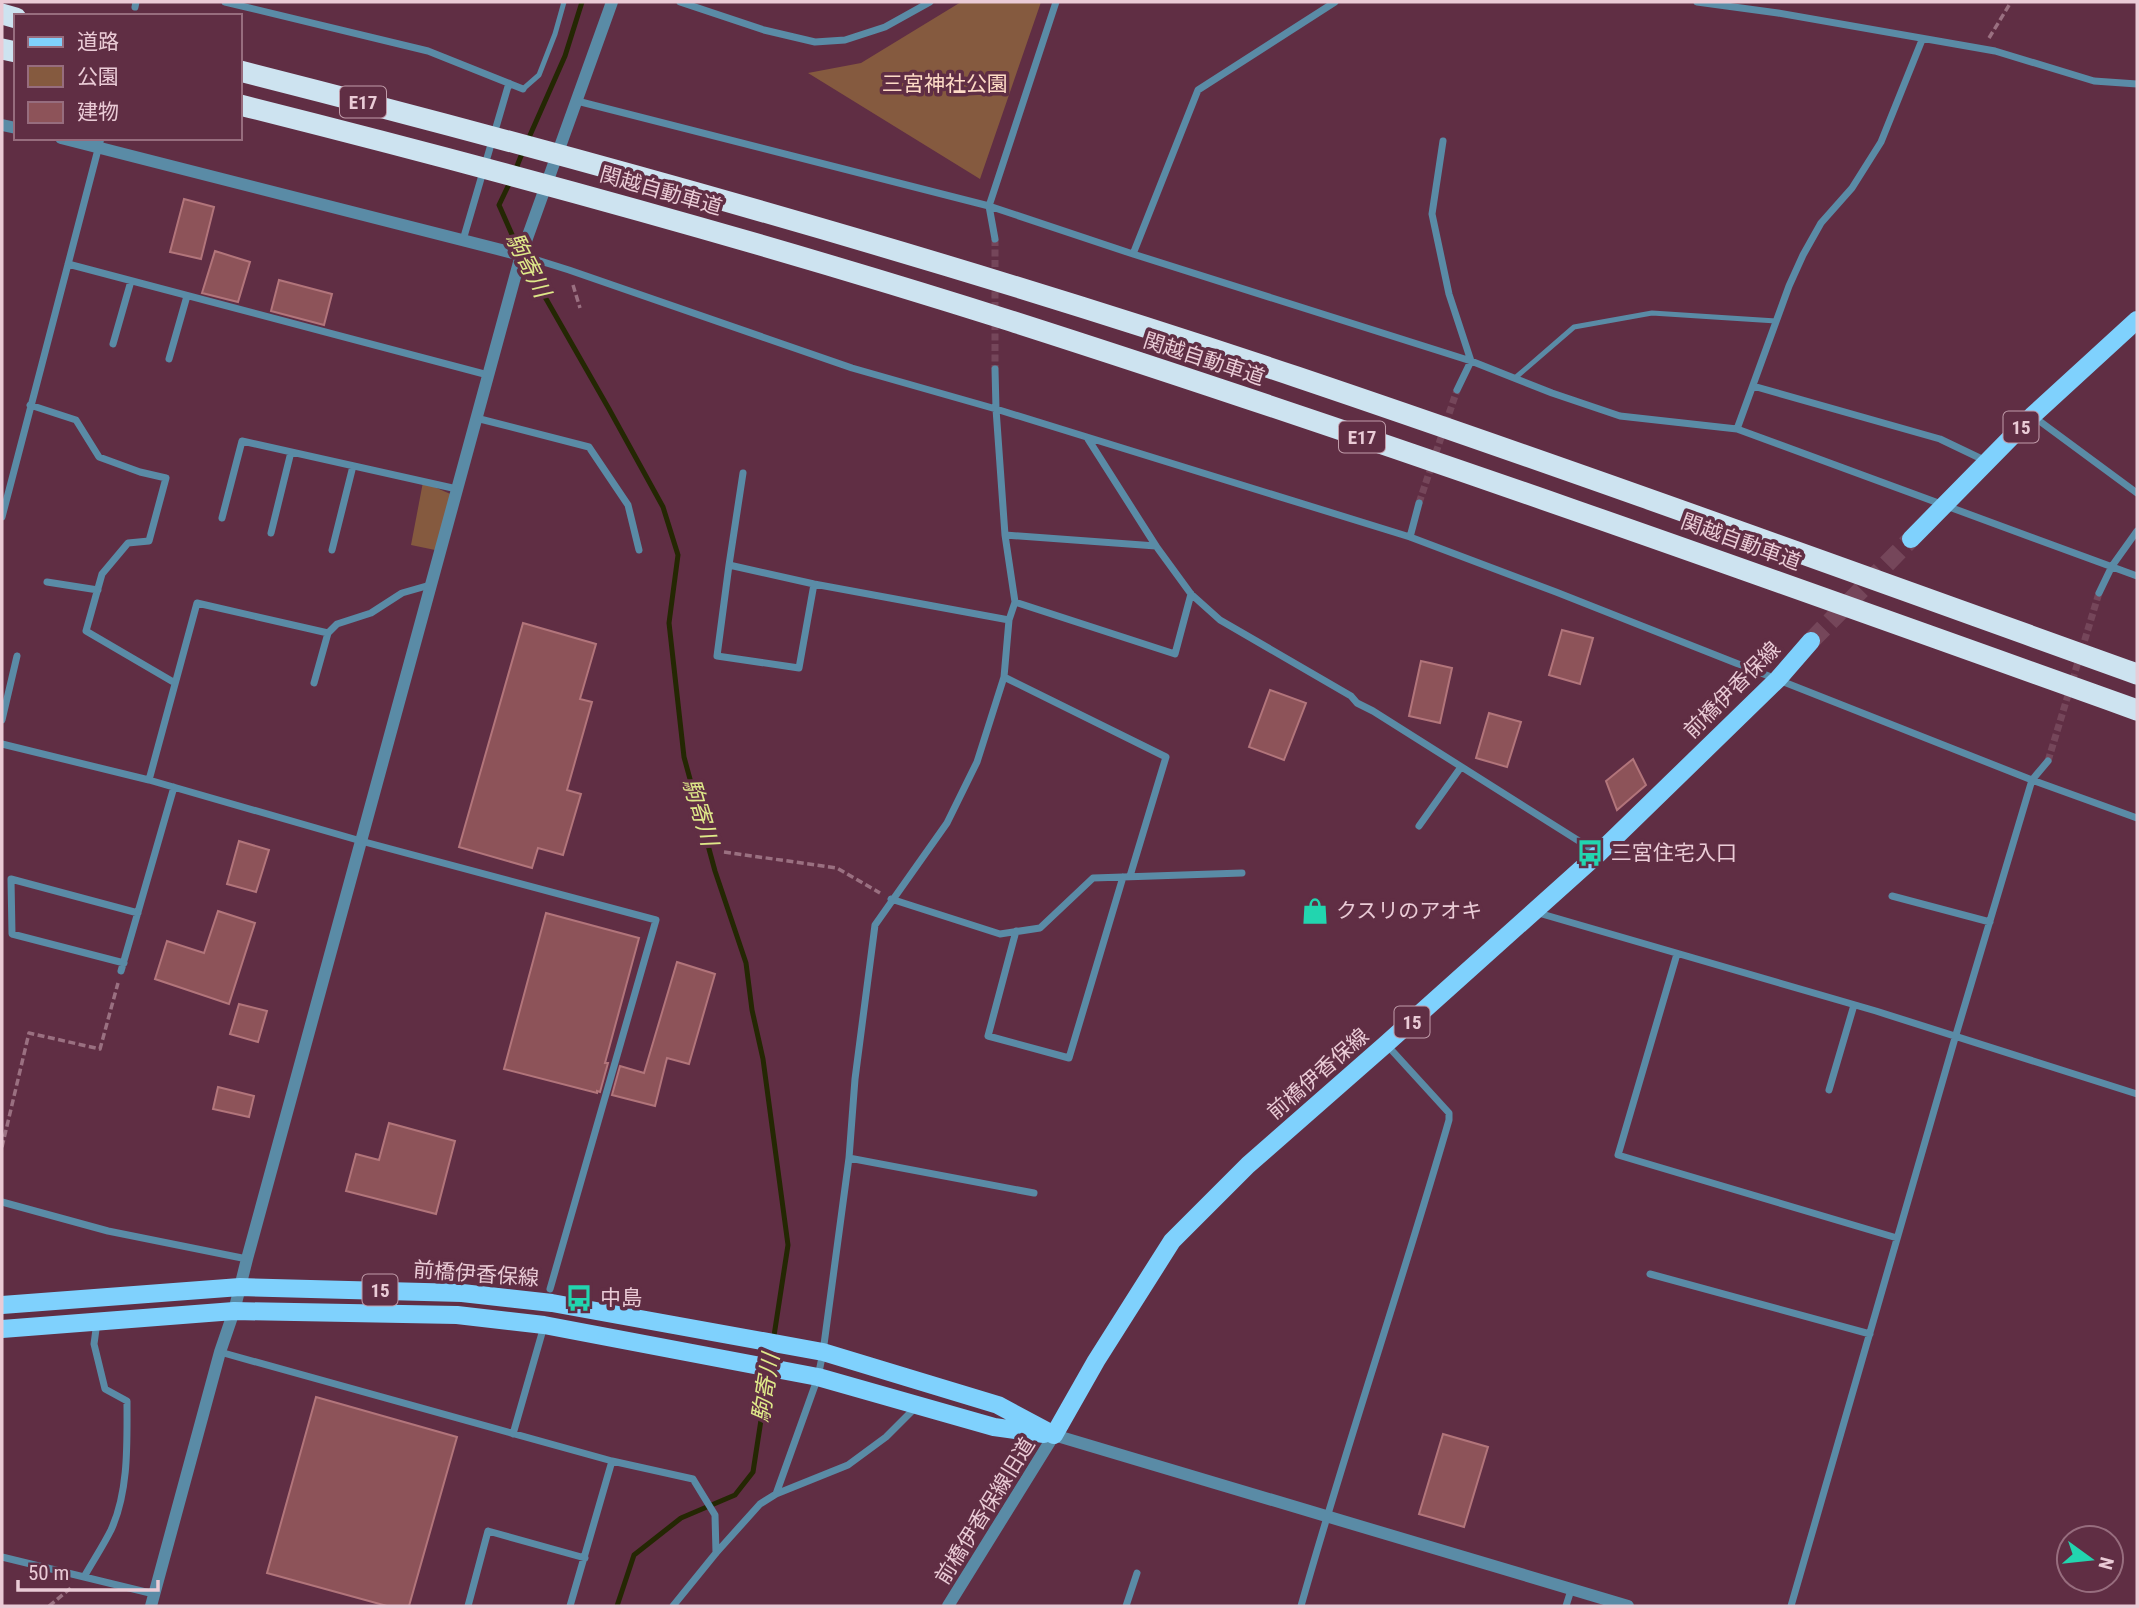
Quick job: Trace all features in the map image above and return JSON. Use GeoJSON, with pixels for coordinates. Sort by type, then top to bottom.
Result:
{"type":"FeatureCollection","features":[{"type":"Feature","properties":{"kind":"highway","name":"関越自動車道"},"geometry":{"type":"LineString","coordinates":[[242,72],[589,162],[985,277],[1295,376],[2137,674]]}},
{"type":"Feature","properties":{"kind":"highway","name":"関越自動車道"},"geometry":{"type":"LineString","coordinates":[[242,106],[479,165],[983,312],[1624,526],[2137,710]]}},
{"type":"Feature","properties":{"kind":"main road","name":"15"},"geometry":{"type":"LineString","coordinates":[[1911,540],[2032,416],[2134,326]]}},
{"type":"Feature","properties":{"kind":"main road","name":"前橋伊香保線"},"geometry":{"type":"LineString","coordinates":[[1054,1435],[1096,1361],[1172,1241],[1248,1165],[1598,854],[1778,680],[1811,641]]}},
{"type":"Feature","properties":{"kind":"main road","name":"前橋伊香保線"},"geometry":{"type":"LineString","coordinates":[[2,1305],[240,1287],[462,1293],[552,1303],[823,1352],[998,1405],[1054,1435]]}},
{"type":"Feature","properties":{"kind":"main road","name":"前橋伊香保線"},"geometry":{"type":"LineString","coordinates":[[2,1329],[234,1311],[457,1315],[544,1325],[818,1377],[994,1427],[1054,1435]]}},
{"type":"Feature","properties":{"kind":"street"},"geometry":{"type":"LineString","coordinates":[[225,2],[428,51],[523,89]]}},
{"type":"Feature","properties":{"kind":"street"},"geometry":{"type":"LineString","coordinates":[[2,1557],[84,1577],[152,1600],[220,1352],[234,1311],[521,255],[612,2]]}},
{"type":"Feature","properties":{"kind":"street"},"geometry":{"type":"LineString","coordinates":[[680,2],[694,4],[764,30],[815,43],[845,40],[885,27],[930,2]]}},
{"type":"Feature","properties":{"kind":"street"},"geometry":{"type":"LineString","coordinates":[[995,239],[989,206],[1056,2]]}},
{"type":"Feature","properties":{"kind":"street"},"geometry":{"type":"LineString","coordinates":[[1133,254],[1198,90],[1335,2]]}},
{"type":"Feature","properties":{"kind":"street"},"geometry":{"type":"LineString","coordinates":[[1697,2],[1748,5],[1922,40],[1983,49],[2094,81],[2137,84]]}},
{"type":"Feature","properties":{"kind":"street"},"geometry":{"type":"LineString","coordinates":[[1737,429],[1789,286],[1814,234],[1852,188],[1881,142],[1922,40]]}},
{"type":"Feature","properties":{"kind":"street"},"geometry":{"type":"LineString","coordinates":[[463,240],[509,83]]}},
{"type":"Feature","properties":{"kind":"street"},"geometry":{"type":"LineString","coordinates":[[577,101],[989,206],[1471,361],[1620,416],[1737,429],[2137,576]]}},
{"type":"Feature","properties":{"kind":"street"},"geometry":{"type":"LineString","coordinates":[[77,140],[100,143],[521,255],[852,368],[996,409],[1410,537],[2032,780],[2137,818]]}},
{"type":"Feature","properties":{"kind":"street"},"geometry":{"type":"LineString","coordinates":[[1443,141],[1432,214],[1449,294],[1471,361],[1457,390]]}},
{"type":"Feature","properties":{"kind":"street"},"geometry":{"type":"LineString","coordinates":[[2,517],[100,143]]}},
{"type":"Feature","properties":{"kind":"street"},"geometry":{"type":"LineString","coordinates":[[68,264],[488,375]]}},
{"type":"Feature","properties":{"kind":"street"},"geometry":{"type":"LineString","coordinates":[[113,344],[131,281]]}},
{"type":"Feature","properties":{"kind":"street"},"geometry":{"type":"LineString","coordinates":[[169,359],[187,296]]}},
{"type":"Feature","properties":{"kind":"street"},"geometry":{"type":"LineString","coordinates":[[776,1494],[818,1377],[823,1352],[849,1158],[855,1079],[875,925],[947,823],[976,762],[1004,677],[1009,620],[1015,602],[1006,535],[995,369]]}},
{"type":"Feature","properties":{"kind":"street"},"geometry":{"type":"LineString","coordinates":[[1753,386],[1940,439],[1987,462]]}},
{"type":"Feature","properties":{"kind":"street"},"geometry":{"type":"LineString","coordinates":[[30,405],[76,420],[99,457],[166,478],[149,541],[128,542],[102,574],[86,631],[175,683]]}},
{"type":"Feature","properties":{"kind":"street"},"geometry":{"type":"LineString","coordinates":[[2032,416],[2137,493]]}},
{"type":"Feature","properties":{"kind":"street"},"geometry":{"type":"LineString","coordinates":[[476,418],[589,447],[628,505],[639,550]]}},
{"type":"Feature","properties":{"kind":"street"},"geometry":{"type":"LineString","coordinates":[[1088,439],[1156,546],[1191,594],[1220,620],[1351,696],[1357,703],[1598,854]]}},
{"type":"Feature","properties":{"kind":"street"},"geometry":{"type":"LineString","coordinates":[[222,518],[242,441],[457,489]]}},
{"type":"Feature","properties":{"kind":"street"},"geometry":{"type":"LineString","coordinates":[[271,533],[291,452]]}},
{"type":"Feature","properties":{"kind":"street"},"geometry":{"type":"LineString","coordinates":[[332,550],[353,466]]}},
{"type":"Feature","properties":{"kind":"street"},"geometry":{"type":"LineString","coordinates":[[743,473],[717,656],[799,668],[814,584]]}},
{"type":"Feature","properties":{"kind":"street"},"geometry":{"type":"LineString","coordinates":[[1410,537],[1419,503]]}},
{"type":"Feature","properties":{"kind":"street"},"geometry":{"type":"LineString","coordinates":[[2099,593],[2112,566],[2137,531]]}},
{"type":"Feature","properties":{"kind":"street"},"geometry":{"type":"LineString","coordinates":[[1006,535],[1156,546]]}},
{"type":"Feature","properties":{"kind":"street"},"geometry":{"type":"LineString","coordinates":[[729,565],[814,584],[1009,620]]}},
{"type":"Feature","properties":{"kind":"street"},"geometry":{"type":"LineString","coordinates":[[47,582],[98,590]]}},
{"type":"Feature","properties":{"kind":"street"},"geometry":{"type":"LineString","coordinates":[[314,683],[328,634],[337,624],[371,614],[402,593],[431,584]]}},
{"type":"Feature","properties":{"kind":"street"},"geometry":{"type":"LineString","coordinates":[[1015,602],[1175,654],[1191,594]]}},
{"type":"Feature","properties":{"kind":"street"},"geometry":{"type":"LineString","coordinates":[[149,780],[197,603],[328,634]]}},
{"type":"Feature","properties":{"kind":"street"},"geometry":{"type":"LineString","coordinates":[[2,720],[18,656]]}},
{"type":"Feature","properties":{"kind":"street"},"geometry":{"type":"LineString","coordinates":[[1004,677],[1166,757],[1069,1058],[988,1036],[1016,932]]}},
{"type":"Feature","properties":{"kind":"street"},"geometry":{"type":"LineString","coordinates":[[2,744],[149,780],[361,841],[656,920],[550,1289]]}},
{"type":"Feature","properties":{"kind":"street"},"geometry":{"type":"LineString","coordinates":[[1791,1606],[2032,780],[2048,761]]}},
{"type":"Feature","properties":{"kind":"street"},"geometry":{"type":"LineString","coordinates":[[1419,826],[1461,767]]}},
{"type":"Feature","properties":{"kind":"street"},"geometry":{"type":"LineString","coordinates":[[121,971],[174,787]]}},
{"type":"Feature","properties":{"kind":"street"},"geometry":{"type":"LineString","coordinates":[[891,899],[1000,934],[1040,928],[1093,878],[1242,873]]}},
{"type":"Feature","properties":{"kind":"street"},"geometry":{"type":"LineString","coordinates":[[124,963],[12,934],[10,878],[138,913]]}},
{"type":"Feature","properties":{"kind":"street"},"geometry":{"type":"LineString","coordinates":[[1892,896],[1990,922]]}},
{"type":"Feature","properties":{"kind":"street"},"geometry":{"type":"LineString","coordinates":[[1534,912],[1854,1005],[2137,1094]]}},
{"type":"Feature","properties":{"kind":"street"},"geometry":{"type":"LineString","coordinates":[[1677,954],[1618,1155],[1897,1238]]}},
{"type":"Feature","properties":{"kind":"street"},"geometry":{"type":"LineString","coordinates":[[1829,1090],[1854,1005]]}},
{"type":"Feature","properties":{"kind":"street"},"geometry":{"type":"LineString","coordinates":[[1301,1606],[1449,1120],[1449,1113],[1386,1044]]}},
{"type":"Feature","properties":{"kind":"street"},"geometry":{"type":"LineString","coordinates":[[849,1158],[1034,1193]]}},
{"type":"Feature","properties":{"kind":"street"},"geometry":{"type":"LineString","coordinates":[[2,1202],[108,1231],[247,1259]]}},
{"type":"Feature","properties":{"kind":"street"},"geometry":{"type":"LineString","coordinates":[[1650,1274],[1870,1334]]}},
{"type":"Feature","properties":{"kind":"street"},"geometry":{"type":"LineString","coordinates":[[84,1577],[112,1528],[122,1495],[127,1436],[127,1401],[105,1388],[93,1344],[97,1321]]}},
{"type":"Feature","properties":{"kind":"street"},"geometry":{"type":"LineString","coordinates":[[513,1434],[544,1325]]}},
{"type":"Feature","properties":{"kind":"street"},"geometry":{"type":"LineString","coordinates":[[220,1352],[612,1461],[693,1479],[715,1514],[716,1553]]}},
{"type":"Feature","properties":{"kind":"street"},"geometry":{"type":"LineString","coordinates":[[673,1606],[760,1504],[776,1494],[848,1465],[886,1437],[917,1405]]}},
{"type":"Feature","properties":{"kind":"street"},"geometry":{"type":"LineString","coordinates":[[1054,1435],[1628,1606]]}},
{"type":"Feature","properties":{"kind":"street","name":"前橋伊香保線旧道"},"geometry":{"type":"LineString","coordinates":[[948,1606],[1054,1435]]}},
{"type":"Feature","properties":{"kind":"street"},"geometry":{"type":"LineString","coordinates":[[570,1606],[612,1461]]}},
{"type":"Feature","properties":{"kind":"street"},"geometry":{"type":"LineString","coordinates":[[468,1606],[488,1531],[584,1558]]}},
{"type":"Feature","properties":{"kind":"street"},"geometry":{"type":"LineString","coordinates":[[1126,1606],[1137,1573]]}},
{"type":"Feature","properties":{"kind":"street"},"geometry":{"type":"LineString","coordinates":[[1566,1606],[1571,1590]]}},
{"type":"Feature","properties":{"kind":"lane"},"geometry":{"type":"LineString","coordinates":[[523,89],[539,75],[564,2]]}},
{"type":"Feature","properties":{"kind":"lane"},"geometry":{"type":"LineString","coordinates":[[1515,378],[1574,327],[1652,313],[1776,321]]}},
{"type":"Feature","properties":{"kind":"path"},"geometry":{"type":"LineString","coordinates":[[1983,49],[2011,2]]}},
{"type":"Feature","properties":{"kind":"path"},"geometry":{"type":"LineString","coordinates":[[569,270],[580,308]]}},
{"type":"Feature","properties":{"kind":"path"},"geometry":{"type":"LineString","coordinates":[[724,852],[837,868],[891,899]]}},
{"type":"Feature","properties":{"kind":"path"},"geometry":{"type":"LineString","coordinates":[[2,1147],[29,1032],[100,1049],[121,971]]}},
{"type":"Feature","properties":{"kind":"path"},"geometry":{"type":"LineString","coordinates":[[50,1606],[84,1577]]}},
{"type":"Feature","properties":{"kind":"green space","name":"三宮神社公園"},"geometry":{"type":"Polygon","coordinates":[[[961,2],[1041,2],[980,179],[808,73],[861,63],[961,2]]]}},
{"type":"Feature","properties":{"kind":"green space"},"geometry":{"type":"Polygon","coordinates":[[[423,482],[455,496],[440,551],[411,545],[423,482]]]}},
{"type":"Feature","properties":{"kind":"building"},"geometry":{"type":"Polygon","coordinates":[[[184,199],[214,207],[201,259],[170,252],[184,199]]]}},
{"type":"Feature","properties":{"kind":"building"},"geometry":{"type":"Polygon","coordinates":[[[215,251],[250,262],[238,302],[202,293],[215,251]]]}},
{"type":"Feature","properties":{"kind":"building"},"geometry":{"type":"Polygon","coordinates":[[[279,280],[332,294],[324,325],[271,311],[279,280]]]}},
{"type":"Feature","properties":{"kind":"building"},"geometry":{"type":"Polygon","coordinates":[[[523,623],[596,644],[580,699],[592,702],[567,790],[581,794],[563,855],[538,848],[532,868],[459,847],[523,623]]]}},
{"type":"Feature","properties":{"kind":"building"},"geometry":{"type":"Polygon","coordinates":[[[1562,630],[1593,638],[1580,684],[1549,675],[1562,630]]]}},
{"type":"Feature","properties":{"kind":"building"},"geometry":{"type":"Polygon","coordinates":[[[1421,661],[1452,668],[1440,723],[1409,716],[1421,661]]]}},
{"type":"Feature","properties":{"kind":"building"},"geometry":{"type":"Polygon","coordinates":[[[1270,690],[1306,703],[1284,760],[1249,747],[1270,690]]]}},
{"type":"Feature","properties":{"kind":"building"},"geometry":{"type":"Polygon","coordinates":[[[1489,713],[1521,722],[1507,767],[1476,758],[1489,713]]]}},
{"type":"Feature","properties":{"kind":"building"},"geometry":{"type":"Polygon","coordinates":[[[1633,759],[1646,785],[1617,810],[1606,781],[1633,759]]]}},
{"type":"Feature","properties":{"kind":"building"},"geometry":{"type":"Polygon","coordinates":[[[239,841],[269,850],[256,892],[227,884],[239,841]]]}},
{"type":"Feature","properties":{"kind":"building"},"geometry":{"type":"Polygon","coordinates":[[[218,911],[255,923],[229,1004],[155,979],[167,941],[204,953],[218,911]]]}},
{"type":"Feature","properties":{"kind":"building"},"geometry":{"type":"Polygon","coordinates":[[[546,913],[639,938],[605,1063],[608,1063],[600,1092],[597,1093],[504,1069],[546,913]]]}},
{"type":"Feature","properties":{"kind":"building"},"geometry":{"type":"Polygon","coordinates":[[[677,962],[715,974],[689,1064],[667,1058],[655,1106],[612,1095],[620,1066],[644,1073],[677,962]]]}},
{"type":"Feature","properties":{"kind":"building"},"geometry":{"type":"Polygon","coordinates":[[[239,1004],[267,1011],[258,1042],[230,1034],[239,1004]]]}},
{"type":"Feature","properties":{"kind":"building"},"geometry":{"type":"Polygon","coordinates":[[[218,1087],[254,1096],[249,1117],[213,1109],[218,1087]]]}},
{"type":"Feature","properties":{"kind":"building"},"geometry":{"type":"Polygon","coordinates":[[[389,1123],[455,1141],[436,1214],[346,1191],[356,1154],[379,1160],[389,1123]]]}},
{"type":"Feature","properties":{"kind":"building"},"geometry":{"type":"Polygon","coordinates":[[[316,1397],[457,1437],[409,1606],[387,1606],[267,1573],[316,1397]]]}},
{"type":"Feature","properties":{"kind":"building"},"geometry":{"type":"Polygon","coordinates":[[[1443,1434],[1488,1447],[1464,1527],[1419,1514],[1443,1434]]]}},
{"type":"Feature","properties":{"kind":"waterway","name":"駒寄川"},"geometry":{"type":"LineString","coordinates":[[527,142],[565,56],[582,2]]}},
{"type":"Feature","properties":{"kind":"waterway","name":"駒寄川"},"geometry":{"type":"LineString","coordinates":[[515,171],[523,151]]}},
{"type":"Feature","properties":{"kind":"waterway","name":"駒寄川"},"geometry":{"type":"LineString","coordinates":[[511,180],[499,205],[521,255],[663,507],[678,555],[669,623],[684,757],[715,871],[746,963],[752,1010],[763,1059],[788,1245],[753,1472],[735,1495],[681,1518],[634,1555],[617,1606]]}},
{"type":"Feature","properties":{"kind":"tunnel"},"geometry":{"type":"LineString","coordinates":[[995,239],[995,369]]}},
{"type":"Feature","properties":{"kind":"tunnel"},"geometry":{"type":"LineString","coordinates":[[1419,503],[1457,390]]}},
{"type":"Feature","properties":{"kind":"tunnel"},"geometry":{"type":"LineString","coordinates":[[1811,641],[1911,539]]}},
{"type":"Feature","properties":{"kind":"tunnel"},"geometry":{"type":"LineString","coordinates":[[2048,761],[2099,593]]}},
{"type":"Feature","properties":{"kind":"place","name":"三宮住宅入口"},"geometry":{"type":"Point","coordinates":[1590,853]}},
{"type":"Feature","properties":{"kind":"place","name":"クスリのアオキ"},"geometry":{"type":"Point","coordinates":[1315,911]}},
{"type":"Feature","properties":{"kind":"place","name":"中島"},"geometry":{"type":"Point","coordinates":[579,1298]}}]}
